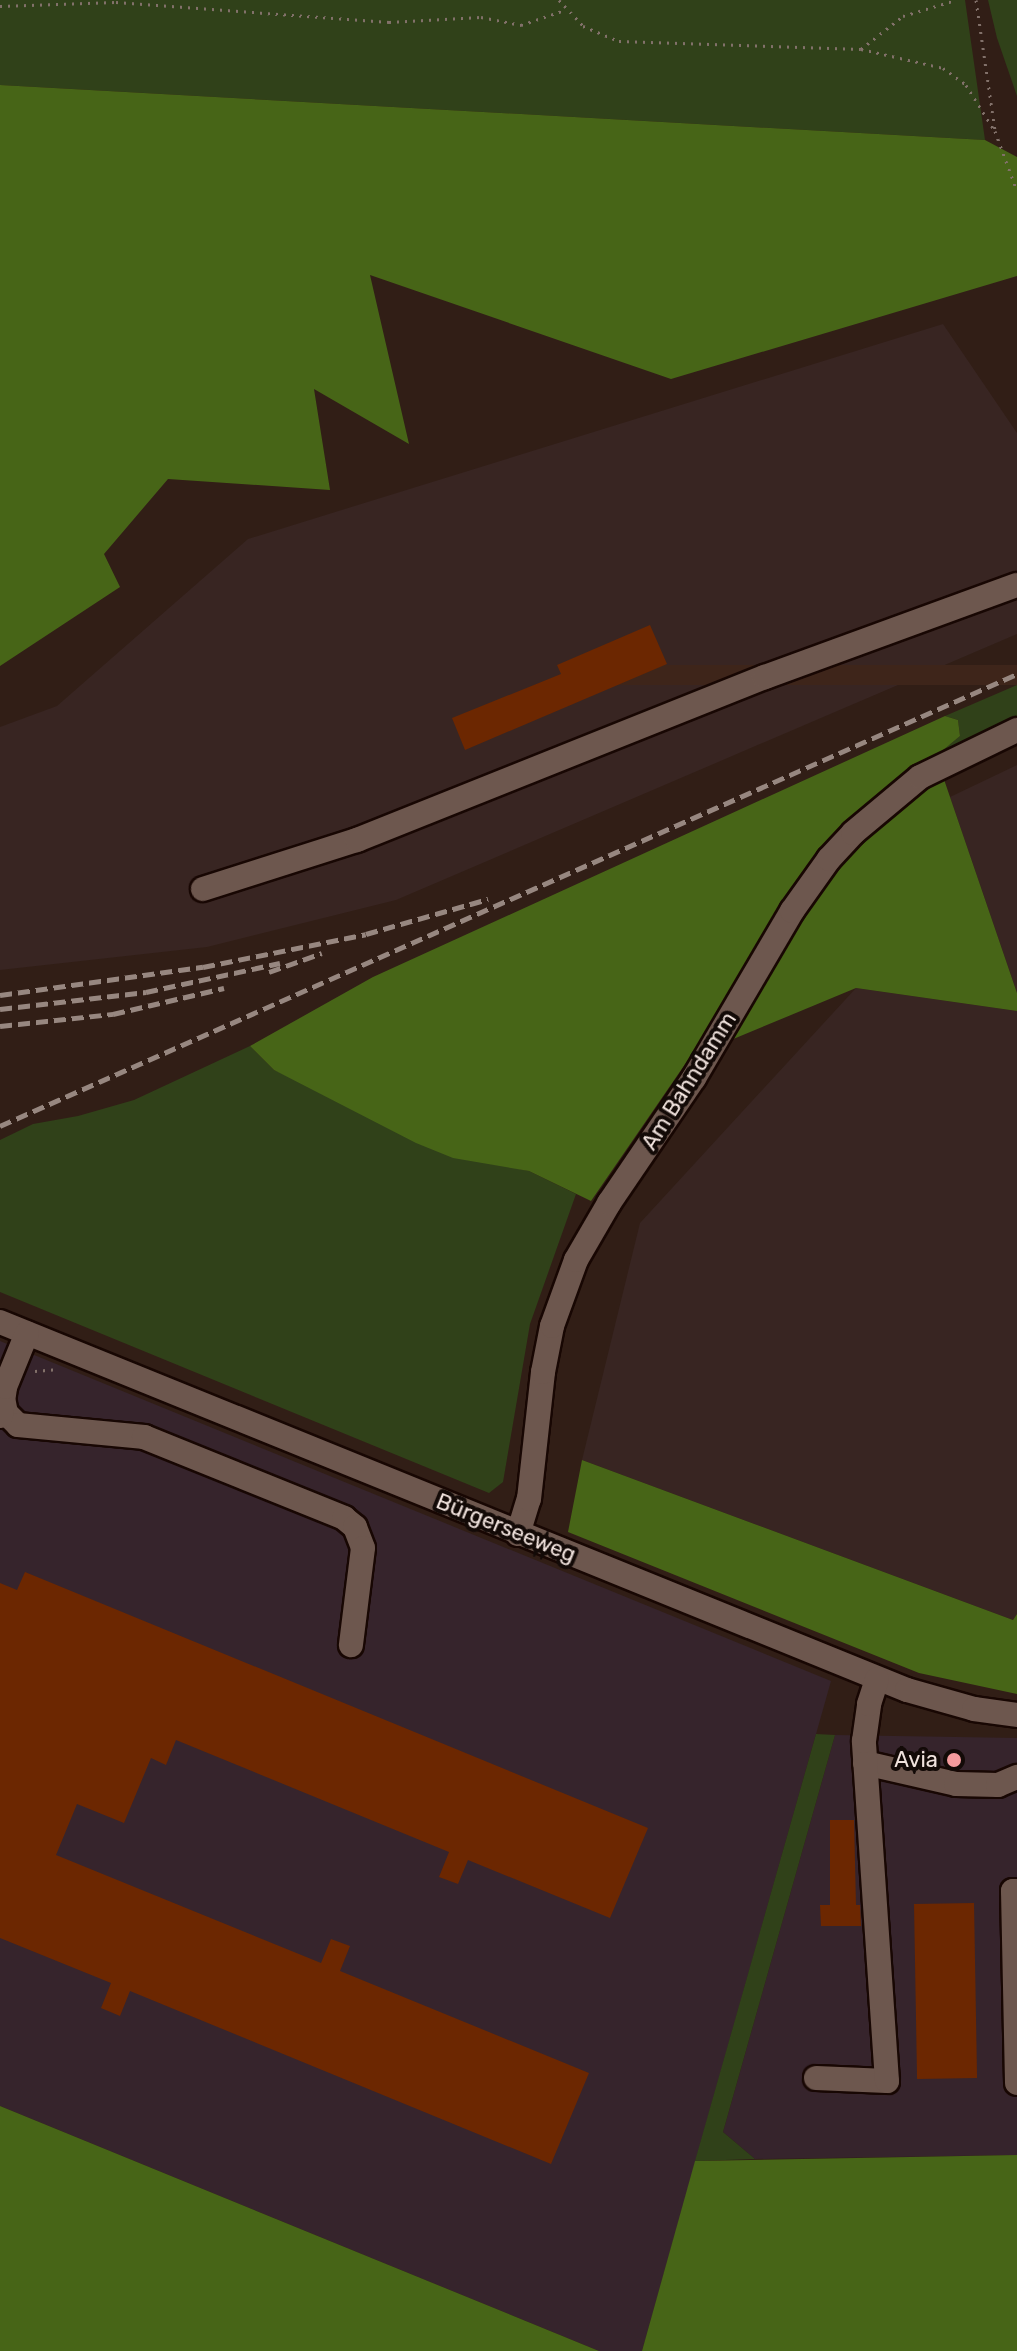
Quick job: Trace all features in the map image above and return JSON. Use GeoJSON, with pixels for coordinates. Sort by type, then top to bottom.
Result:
{"type":"FeatureCollection","features":[{"type":"Feature","properties":{"kind":"street"},"geometry":{"type":"LineString","coordinates":[[203,889],[357,840],[765,677],[1017,585]]}},
{"type":"Feature","properties":{"kind":"street","name":"Am Bahndamm"},"geometry":{"type":"LineString","coordinates":[[518,1534],[529,1499],[543,1372],[552,1326],[576,1260],[609,1203],[694,1078],[792,911],[829,859],[875,813],[920,777],[1017,730]]}},
{"type":"Feature","properties":{"kind":"street","name":"Bürgerseeweg"},"geometry":{"type":"LineString","coordinates":[[0,1322],[877,1679],[940,1701],[1017,1715]]}},
{"type":"Feature","properties":{"kind":"street"},"geometry":{"type":"LineString","coordinates":[[27,1333],[5,1390],[28,1414],[124,1419],[135,1425],[144,1437],[344,1518],[355,1527],[360,1537],[363,1563],[351,1645]]}},
{"type":"Feature","properties":{"kind":"street"},"geometry":{"type":"LineString","coordinates":[[816,2078],[887,2081],[865,1763],[869,1704],[877,1679]]}},
{"type":"Feature","properties":{"kind":"street"},"geometry":{"type":"LineString","coordinates":[[865,1763],[956,1784],[998,1785],[1017,1777]]}},
{"type":"Feature","properties":{"kind":"street"},"geometry":{"type":"LineString","coordinates":[[1017,1891],[1013,1891],[1017,2083]]}},
{"type":"Feature","properties":{"kind":"path"},"geometry":{"type":"LineString","coordinates":[[559,0],[565,10],[593,32],[619,41],[861,49],[943,68],[966,85],[995,131]]}},
{"type":"Feature","properties":{"kind":"path"},"geometry":{"type":"LineString","coordinates":[[861,49],[903,16],[956,0]]}},
{"type":"Feature","properties":{"kind":"path"},"geometry":{"type":"LineString","coordinates":[[976,0],[995,131],[1017,191]]}},
{"type":"Feature","properties":{"kind":"path"},"geometry":{"type":"LineString","coordinates":[[0,6],[116,2],[389,22],[481,17],[521,25],[565,10]]}},
{"type":"Feature","properties":{"kind":"path"},"geometry":{"type":"LineString","coordinates":[[5,1390],[43,1368],[65,1370]]}},
{"type":"Feature","properties":{"kind":"shaded area"},"geometry":{"type":"Polygon","coordinates":[[[943,324],[1017,433],[1017,634],[396,900],[207,947],[0,970],[0,727],[57,706],[248,539],[943,324]]]}},
{"type":"Feature","properties":{"kind":"shaded area"},"geometry":{"type":"Polygon","coordinates":[[[566,665],[1017,665],[1017,685],[566,685],[566,665]]]}},
{"type":"Feature","properties":{"kind":"shaded area"},"geometry":{"type":"Polygon","coordinates":[[[1017,765],[1017,993],[950,797],[1017,765]]]}},
{"type":"Feature","properties":{"kind":"shaded area"},"geometry":{"type":"Polygon","coordinates":[[[856,988],[1017,1011],[1017,1614],[1013,1620],[582,1460],[640,1223],[856,988]]]}},
{"type":"Feature","properties":{"kind":"shaded area"},"geometry":{"type":"Polygon","coordinates":[[[0,1341],[831,1681],[642,2351],[599,2351],[0,2106],[0,1341]]]}},
{"type":"Feature","properties":{"kind":"shaded area"},"geometry":{"type":"Polygon","coordinates":[[[835,1735],[1017,1738],[1017,2155],[755,2159],[723,2132],[835,1735]]]}},
{"type":"Feature","properties":{"kind":"green space"},"geometry":{"type":"Polygon","coordinates":[[[0,0],[965,0],[985,140],[0,85],[0,0]]]}},
{"type":"Feature","properties":{"kind":"green space"},"geometry":{"type":"Polygon","coordinates":[[[988,0],[1017,0],[1017,96],[997,38],[988,0]]]}},
{"type":"Feature","properties":{"kind":"green space"},"geometry":{"type":"Polygon","coordinates":[[[0,85],[985,140],[1017,157],[1017,276],[671,379],[370,275],[409,444],[314,389],[330,490],[168,479],[104,554],[120,587],[0,666],[0,85]]]}},
{"type":"Feature","properties":{"kind":"green space"},"geometry":{"type":"Polygon","coordinates":[[[1017,685],[1017,719],[936,756],[960,736],[958,720],[945,716],[1017,685]]]}},
{"type":"Feature","properties":{"kind":"green space"},"geometry":{"type":"Polygon","coordinates":[[[945,716],[958,720],[960,736],[936,756],[1017,993],[1017,1011],[856,988],[690,1057],[591,1201],[529,1171],[453,1158],[416,1143],[274,1070],[250,1046],[373,977],[945,716]]]}},
{"type":"Feature","properties":{"kind":"green space"},"geometry":{"type":"Polygon","coordinates":[[[250,1046],[274,1070],[501,1165],[529,1171],[576,1194],[530,1324],[503,1482],[489,1493],[0,1292],[0,1140],[33,1124],[78,1116],[134,1100],[250,1046]]]}},
{"type":"Feature","properties":{"kind":"green space"},"geometry":{"type":"Polygon","coordinates":[[[582,1460],[1013,1620],[1017,1614],[1017,1694],[919,1673],[568,1532],[582,1460]]]}},
{"type":"Feature","properties":{"kind":"green space"},"geometry":{"type":"Polygon","coordinates":[[[816,1734],[835,1735],[723,2132],[755,2159],[695,2161],[816,1734]]]}},
{"type":"Feature","properties":{"kind":"green space"},"geometry":{"type":"Polygon","coordinates":[[[0,2106],[599,2351],[0,2351],[0,2106]]]}},
{"type":"Feature","properties":{"kind":"green space"},"geometry":{"type":"Polygon","coordinates":[[[1017,2155],[1017,2351],[642,2351],[695,2161],[1017,2155]]]}},
{"type":"Feature","properties":{"kind":"building"},"geometry":{"type":"Polygon","coordinates":[[[650,625],[667,664],[465,750],[452,718],[561,674],[557,665],[650,625]]]}},
{"type":"Feature","properties":{"kind":"building"},"geometry":{"type":"Polygon","coordinates":[[[25,1572],[648,1828],[610,1918],[468,1860],[458,1884],[439,1877],[449,1852],[176,1740],[166,1765],[151,1758],[124,1823],[77,1804],[56,1855],[321,1963],[331,1939],[350,1946],[340,1971],[589,2073],[551,2164],[130,1991],[120,2016],[101,2008],[111,1983],[0,1938],[0,1583],[17,1590],[25,1572]]]}},
{"type":"Feature","properties":{"kind":"building"},"geometry":{"type":"Polygon","coordinates":[[[830,1820],[854,1820],[856,1905],[860,1905],[861,1926],[821,1926],[820,1905],[830,1905],[830,1820]]]}},
{"type":"Feature","properties":{"kind":"building"},"geometry":{"type":"Polygon","coordinates":[[[974,1903],[977,2078],[917,2079],[914,1904],[974,1903]]]}},
{"type":"Feature","properties":{"kind":"railway"},"geometry":{"type":"LineString","coordinates":[[0,1126],[1017,674]]}},
{"type":"Feature","properties":{"kind":"railway"},"geometry":{"type":"LineString","coordinates":[[0,995],[203,967],[366,934],[488,899]]}},
{"type":"Feature","properties":{"kind":"railway"},"geometry":{"type":"LineString","coordinates":[[269,972],[322,953]]}},
{"type":"Feature","properties":{"kind":"railway"},"geometry":{"type":"LineString","coordinates":[[0,1009],[146,992],[280,963]]}},
{"type":"Feature","properties":{"kind":"railway"},"geometry":{"type":"LineString","coordinates":[[0,1026],[113,1014],[224,988]]}},
{"type":"Feature","properties":{"kind":"place","name":"Avia"},"geometry":{"type":"Point","coordinates":[954,1760]}}]}
